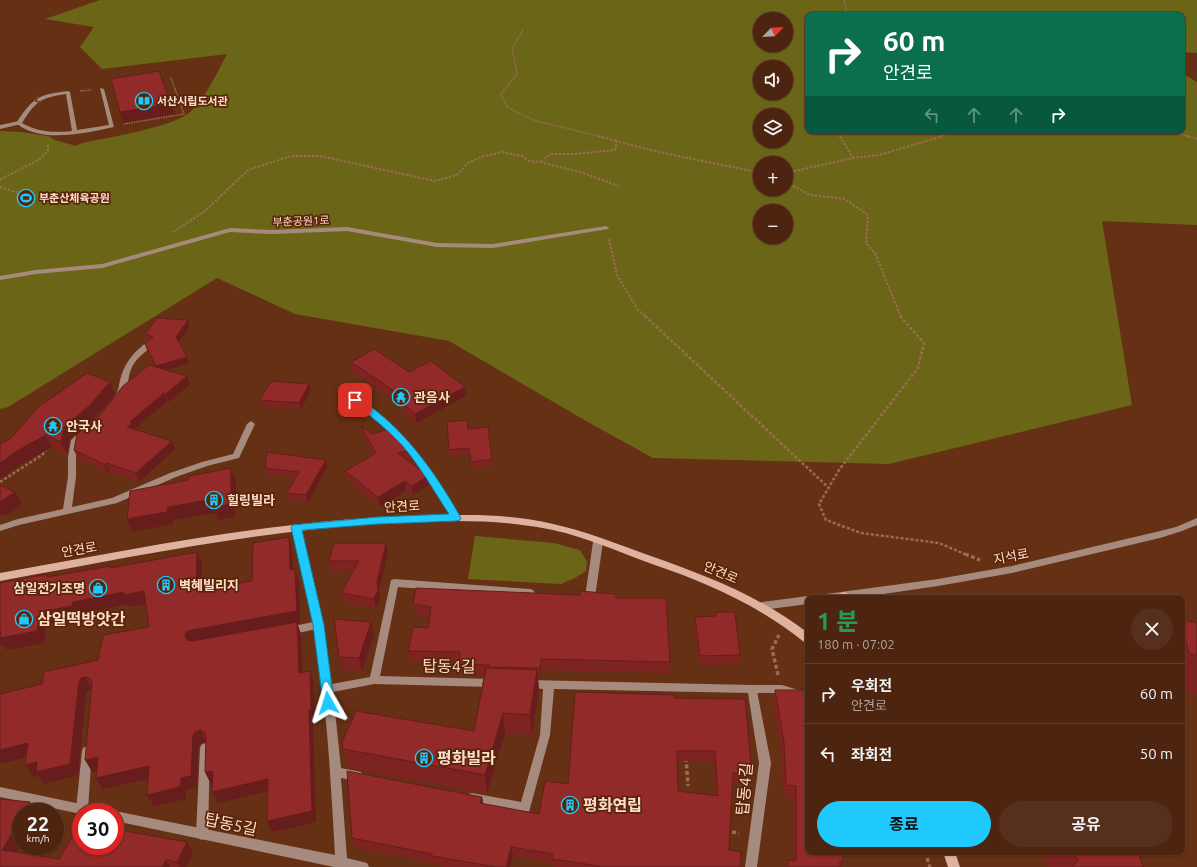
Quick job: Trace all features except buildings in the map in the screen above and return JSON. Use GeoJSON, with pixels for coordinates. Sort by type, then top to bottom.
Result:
{"type":"FeatureCollection","features":[{"type":"Feature","properties":{"kind":"street"},"geometry":{"type":"LineString","coordinates":[[19,123],[27,128],[58,134],[112,126],[102,89]]}},
{"type":"Feature","properties":{"kind":"street"},"geometry":{"type":"LineString","coordinates":[[0,127],[19,123],[35,100],[68,92],[75,132]]}},
{"type":"Feature","properties":{"kind":"street","name":"부춘공원1로"},"geometry":{"type":"LineString","coordinates":[[0,278],[36,272],[102,266],[230,230],[272,232],[346,229],[437,245],[492,246],[606,228]]}},
{"type":"Feature","properties":{"kind":"street"},"geometry":{"type":"LineString","coordinates":[[114,402],[122,392],[122,381],[131,363],[139,351],[150,344]]}},
{"type":"Feature","properties":{"kind":"street"},"geometry":{"type":"LineString","coordinates":[[355,400],[379,418],[404,443],[418,460],[456,518]]}},
{"type":"Feature","properties":{"kind":"street"},"geometry":{"type":"LineString","coordinates":[[0,528],[18,522],[114,501],[173,475],[236,456],[251,424]]}},
{"type":"Feature","properties":{"kind":"street"},"geometry":{"type":"LineString","coordinates":[[67,511],[75,440],[92,426]]}},
{"type":"Feature","properties":{"kind":"street","name":"안견로"},"geometry":{"type":"LineString","coordinates":[[0,577],[217,538],[296,527],[378,521],[456,518],[500,519],[540,524],[572,532],[699,577],[762,606],[786,621],[805,636]]}},
{"type":"Feature","properties":{"kind":"street","name":"지석로"},"geometry":{"type":"LineString","coordinates":[[857,595],[946,582],[1094,551],[1175,530],[1197,521]]}},
{"type":"Feature","properties":{"kind":"street"},"geometry":{"type":"LineString","coordinates":[[296,527],[318,625],[327,689],[336,772],[339,865]]}},
{"type":"Feature","properties":{"kind":"street"},"geometry":{"type":"LineString","coordinates":[[590,597],[598,542]]}},
{"type":"Feature","properties":{"kind":"street"},"geometry":{"type":"LineString","coordinates":[[374,680],[394,583],[543,594]]}},
{"type":"Feature","properties":{"kind":"street"},"geometry":{"type":"LineString","coordinates":[[762,606],[805,600]]}},
{"type":"Feature","properties":{"kind":"street"},"geometry":{"type":"LineString","coordinates":[[281,632],[318,625]]}},
{"type":"Feature","properties":{"kind":"street","name":"탑동4길"},"geometry":{"type":"LineString","coordinates":[[327,689],[374,680],[501,683]]}},
{"type":"Feature","properties":{"kind":"street"},"geometry":{"type":"LineString","coordinates":[[517,684],[782,690],[805,696]]}},
{"type":"Feature","properties":{"kind":"street"},"geometry":{"type":"LineString","coordinates":[[465,796],[525,808],[545,735],[549,684]]}},
{"type":"Feature","properties":{"kind":"street","name":"탑동4길"},"geometry":{"type":"LineString","coordinates":[[751,867],[765,763],[752,689]]}},
{"type":"Feature","properties":{"kind":"street"},"geometry":{"type":"LineString","coordinates":[[83,803],[88,740]]}},
{"type":"Feature","properties":{"kind":"street"},"geometry":{"type":"LineString","coordinates":[[202,834],[205,748]]}},
{"type":"Feature","properties":{"kind":"street"},"geometry":{"type":"LineString","coordinates":[[336,772],[366,778]]}},
{"type":"Feature","properties":{"kind":"street"},"geometry":{"type":"LineString","coordinates":[[0,792],[72,807]]}},
{"type":"Feature","properties":{"kind":"street","name":"탑동5길"},"geometry":{"type":"LineString","coordinates":[[124,818],[339,865],[363,867]]}},
{"type":"Feature","properties":{"kind":"street"},"geometry":{"type":"LineString","coordinates":[[950,855],[954,867]]}},
{"type":"Feature","properties":{"kind":"path"},"geometry":{"type":"LineString","coordinates":[[844,0],[846,12]]}},
{"type":"Feature","properties":{"kind":"path"},"geometry":{"type":"LineString","coordinates":[[522,30],[512,48],[517,74],[501,94],[507,107],[533,120],[651,151],[693,158],[730,168],[753,172]]}},
{"type":"Feature","properties":{"kind":"path"},"geometry":{"type":"LineString","coordinates":[[112,126],[184,114],[171,78]]}},
{"type":"Feature","properties":{"kind":"path"},"geometry":{"type":"LineString","coordinates":[[68,92],[102,89]]}},
{"type":"Feature","properties":{"kind":"path"},"geometry":{"type":"LineString","coordinates":[[840,134],[848,152],[853,158]]}},
{"type":"Feature","properties":{"kind":"path"},"geometry":{"type":"LineString","coordinates":[[793,171],[853,158],[879,155],[940,138],[946,134]]}},
{"type":"Feature","properties":{"kind":"path"},"geometry":{"type":"LineString","coordinates":[[1178,134],[1197,139]]}},
{"type":"Feature","properties":{"kind":"path"},"geometry":{"type":"LineString","coordinates":[[540,162],[551,154],[568,156],[586,155],[615,150],[617,141]]}},
{"type":"Feature","properties":{"kind":"path"},"geometry":{"type":"LineString","coordinates":[[0,180],[44,155],[48,148],[48,145],[45,142]]}},
{"type":"Feature","properties":{"kind":"path"},"geometry":{"type":"LineString","coordinates":[[168,236],[205,211],[248,170],[291,156],[320,156],[435,181],[457,175],[468,163],[481,157],[502,152],[522,156],[529,161],[540,162],[585,173],[619,186]]}},
{"type":"Feature","properties":{"kind":"path"},"geometry":{"type":"LineString","coordinates":[[793,186],[810,195],[845,199],[868,215],[866,243],[875,253],[900,318],[924,343],[918,368],[839,470],[819,504],[826,520],[861,533],[939,543],[1006,570]]}},
{"type":"Feature","properties":{"kind":"path"},"geometry":{"type":"LineString","coordinates":[[0,187],[35,198]]}},
{"type":"Feature","properties":{"kind":"path"},"geometry":{"type":"LineString","coordinates":[[606,228],[617,275],[638,310],[829,488]]}},
{"type":"Feature","properties":{"kind":"path"},"geometry":{"type":"LineString","coordinates":[[0,482],[42,455],[50,446],[58,444],[74,446]]}},
{"type":"Feature","properties":{"kind":"path"},"geometry":{"type":"LineString","coordinates":[[782,690],[772,649],[786,621]]}},
{"type":"Feature","properties":{"kind":"path"},"geometry":{"type":"LineString","coordinates":[[686,756],[688,786]]}},
{"type":"Feature","properties":{"kind":"path"},"geometry":{"type":"LineString","coordinates":[[927,855],[930,867]]}},
{"type":"Feature","properties":{"kind":"shaded area"},"geometry":{"type":"Polygon","coordinates":[[[100,0],[1197,0],[1197,53],[1185,52],[1185,12],[805,12],[805,134],[1185,134],[1185,75],[1197,82],[1197,225],[1102,221],[1132,405],[889,464],[653,458],[586,421],[449,341],[295,314],[217,278],[8,407],[0,409],[0,131],[48,136],[55,140],[76,146],[82,143],[168,123],[181,118],[195,108],[227,54],[102,69],[80,47],[94,27],[45,19],[100,0]]]}},
{"type":"Feature","properties":{"kind":"shaded area"},"geometry":{"type":"Polygon","coordinates":[[[475,536],[554,543],[580,550],[587,562],[586,571],[561,584],[468,579],[475,536]]]}},
{"type":"Feature","properties":{"kind":"place","name":"서산시립도서관"},"geometry":{"type":"Point","coordinates":[144,101]}},
{"type":"Feature","properties":{"kind":"place","name":"부춘산체육공원"},"geometry":{"type":"Point","coordinates":[26,198]}},
{"type":"Feature","properties":{"kind":"place","name":"관음사"},"geometry":{"type":"Point","coordinates":[401,397]}},
{"type":"Feature","properties":{"kind":"place","name":"안국사"},"geometry":{"type":"Point","coordinates":[53,426]}},
{"type":"Feature","properties":{"kind":"place","name":"힐링빌라"},"geometry":{"type":"Point","coordinates":[214,500]}},
{"type":"Feature","properties":{"kind":"place","name":"벽혜빌리지"},"geometry":{"type":"Point","coordinates":[166,585]}},
{"type":"Feature","properties":{"kind":"place","name":"삼일전기조명"},"geometry":{"type":"Point","coordinates":[98,588]}},
{"type":"Feature","properties":{"kind":"place","name":"삼일떡방앗간"},"geometry":{"type":"Point","coordinates":[24,619]}},
{"type":"Feature","properties":{"kind":"place","name":"평화빌라"},"geometry":{"type":"Point","coordinates":[424,758]}},
{"type":"Feature","properties":{"kind":"place","name":"평화연립"},"geometry":{"type":"Point","coordinates":[570,805]}},
{"type":"Feature","properties":{"kind":"route"},"geometry":{"type":"LineString","coordinates":[[328,703],[318,625],[296,527],[378,521],[456,518],[418,460],[393,430],[355,400]]}}]}
